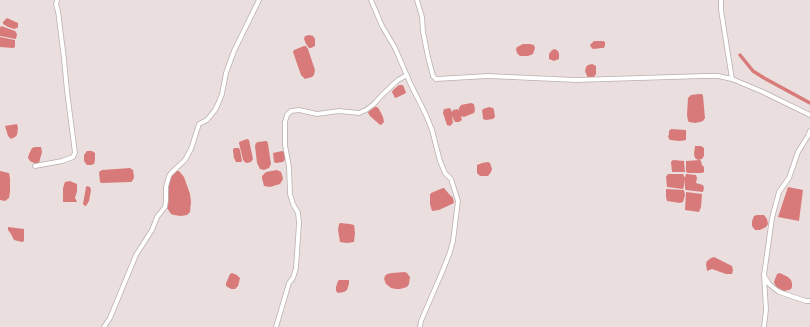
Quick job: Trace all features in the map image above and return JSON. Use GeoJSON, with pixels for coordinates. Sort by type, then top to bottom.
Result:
{"type":"FeatureCollection","features":[{"type":"Feature","properties":{"kind":"street"},"geometry":{"type":"LineString","coordinates":[[35,166],[69,158],[75,154],[58,11],[56,5],[57,0]]}},
{"type":"Feature","properties":{"kind":"street"},"geometry":{"type":"LineString","coordinates":[[104,327],[110,318],[136,255],[152,230],[157,217],[165,207],[166,187],[169,176],[185,160],[191,149],[199,124],[207,120],[218,104],[222,94],[226,72],[234,50],[259,0]]}},
{"type":"Feature","properties":{"kind":"street"},"geometry":{"type":"LineString","coordinates":[[371,0],[382,26],[395,48],[426,115],[432,130],[440,161],[444,171],[451,179],[458,201],[453,241],[443,270],[420,321],[420,327]]}},
{"type":"Feature","properties":{"kind":"street"},"geometry":{"type":"LineString","coordinates":[[417,0],[422,17],[428,58],[433,76],[436,79],[488,76],[576,80],[718,76],[732,79],[763,92],[810,115]]}},
{"type":"Feature","properties":{"kind":"street"},"geometry":{"type":"LineString","coordinates":[[721,0],[721,10],[732,79]]}},
{"type":"Feature","properties":{"kind":"street"},"geometry":{"type":"LineString","coordinates":[[276,327],[289,283],[293,278],[296,268],[299,223],[298,213],[290,194],[289,166],[285,145],[285,122],[287,115],[290,111],[299,110],[317,114],[339,111],[359,113],[374,104],[393,85],[407,75]]}},
{"type":"Feature","properties":{"kind":"street"},"geometry":{"type":"LineString","coordinates":[[764,327],[766,310],[764,275],[772,218],[779,192],[789,178],[798,152],[810,131]]}},
{"type":"Feature","properties":{"kind":"street"},"geometry":{"type":"LineString","coordinates":[[764,275],[769,284],[779,292],[810,301]]}},
{"type":"Feature","properties":{"kind":"shaded area"},"geometry":{"type":"Polygon","coordinates":[[[7,18],[18,23],[18,27],[14,29],[3,24],[7,18]]]}},
{"type":"Feature","properties":{"kind":"shaded area"},"geometry":{"type":"Polygon","coordinates":[[[1,26],[15,31],[17,34],[16,39],[0,36],[1,26]]]}},
{"type":"Feature","properties":{"kind":"shaded area"},"geometry":{"type":"Polygon","coordinates":[[[305,36],[313,36],[315,39],[315,46],[311,48],[309,48],[304,39],[305,36]]]}},
{"type":"Feature","properties":{"kind":"shaded area"},"geometry":{"type":"Polygon","coordinates":[[[0,37],[15,40],[15,47],[0,47],[0,37]]]}},
{"type":"Feature","properties":{"kind":"shaded area"},"geometry":{"type":"Polygon","coordinates":[[[594,41],[605,42],[604,48],[593,49],[590,45],[594,41]]]}},
{"type":"Feature","properties":{"kind":"shaded area"},"geometry":{"type":"Polygon","coordinates":[[[523,44],[534,45],[535,48],[533,54],[528,56],[520,56],[517,53],[517,47],[523,44]]]}},
{"type":"Feature","properties":{"kind":"shaded area"},"geometry":{"type":"Polygon","coordinates":[[[304,46],[308,49],[315,70],[312,77],[305,79],[301,75],[293,52],[294,50],[304,46]]]}},
{"type":"Feature","properties":{"kind":"shaded area"},"geometry":{"type":"Polygon","coordinates":[[[555,49],[558,51],[559,59],[554,61],[549,59],[549,54],[555,49]]]}},
{"type":"Feature","properties":{"kind":"shaded area"},"geometry":{"type":"Polygon","coordinates":[[[592,64],[596,66],[596,74],[594,77],[588,78],[585,71],[586,67],[592,64]]]}},
{"type":"Feature","properties":{"kind":"shaded area"},"geometry":{"type":"Polygon","coordinates":[[[399,85],[403,85],[406,93],[395,98],[392,92],[399,85]]]}},
{"type":"Feature","properties":{"kind":"shaded area"},"geometry":{"type":"Polygon","coordinates":[[[702,94],[705,118],[700,122],[689,122],[687,115],[688,98],[691,95],[702,94]]]}},
{"type":"Feature","properties":{"kind":"shaded area"},"geometry":{"type":"Polygon","coordinates":[[[471,103],[474,104],[474,113],[464,117],[461,116],[462,120],[459,122],[455,122],[452,116],[453,123],[450,126],[447,125],[443,113],[444,109],[450,108],[452,112],[453,110],[458,109],[459,111],[461,105],[471,103]]]}},
{"type":"Feature","properties":{"kind":"shaded area"},"geometry":{"type":"Polygon","coordinates":[[[375,107],[379,109],[383,117],[384,122],[381,125],[368,113],[375,107]]]}},
{"type":"Feature","properties":{"kind":"shaded area"},"geometry":{"type":"Polygon","coordinates":[[[489,107],[493,108],[495,117],[493,119],[483,119],[483,109],[489,107]]]}},
{"type":"Feature","properties":{"kind":"shaded area"},"geometry":{"type":"Polygon","coordinates":[[[17,124],[17,135],[11,139],[8,136],[5,126],[17,124]]]}},
{"type":"Feature","properties":{"kind":"shaded area"},"geometry":{"type":"Polygon","coordinates":[[[671,129],[686,130],[686,140],[670,140],[668,137],[671,129]]]}},
{"type":"Feature","properties":{"kind":"shaded area"},"geometry":{"type":"Polygon","coordinates":[[[247,139],[249,140],[253,159],[251,162],[246,163],[243,160],[239,142],[247,139]]]}},
{"type":"Feature","properties":{"kind":"shaded area"},"geometry":{"type":"Polygon","coordinates":[[[267,141],[271,164],[269,168],[264,170],[260,169],[257,163],[255,146],[258,142],[267,141]]]}},
{"type":"Feature","properties":{"kind":"shaded area"},"geometry":{"type":"Polygon","coordinates":[[[695,146],[701,146],[704,148],[704,156],[702,159],[698,160],[695,158],[695,146]]]}},
{"type":"Feature","properties":{"kind":"shaded area"},"geometry":{"type":"Polygon","coordinates":[[[41,147],[42,152],[39,163],[36,164],[28,158],[32,148],[41,147]]]}},
{"type":"Feature","properties":{"kind":"shaded area"},"geometry":{"type":"Polygon","coordinates":[[[239,148],[240,150],[241,162],[236,162],[234,158],[233,149],[239,148]]]}},
{"type":"Feature","properties":{"kind":"shaded area"},"geometry":{"type":"Polygon","coordinates":[[[87,151],[92,151],[95,153],[94,164],[87,165],[84,161],[84,155],[87,151]]]}},
{"type":"Feature","properties":{"kind":"shaded area"},"geometry":{"type":"Polygon","coordinates":[[[282,151],[285,154],[284,161],[274,162],[273,153],[282,151]]]}},
{"type":"Feature","properties":{"kind":"shaded area"},"geometry":{"type":"Polygon","coordinates":[[[673,160],[684,161],[685,172],[672,172],[671,162],[673,160]]]}},
{"type":"Feature","properties":{"kind":"shaded area"},"geometry":{"type":"Polygon","coordinates":[[[700,160],[704,167],[704,172],[686,172],[686,161],[700,160]]]}},
{"type":"Feature","properties":{"kind":"shaded area"},"geometry":{"type":"Polygon","coordinates":[[[488,162],[490,163],[492,169],[491,172],[488,176],[480,176],[477,173],[477,165],[488,162]]]}},
{"type":"Feature","properties":{"kind":"shaded area"},"geometry":{"type":"Polygon","coordinates":[[[130,168],[133,170],[134,177],[131,182],[100,182],[99,172],[102,170],[130,168]]]}},
{"type":"Feature","properties":{"kind":"shaded area"},"geometry":{"type":"Polygon","coordinates":[[[277,170],[281,172],[283,179],[280,184],[270,187],[264,186],[262,176],[266,172],[277,170]]]}},
{"type":"Feature","properties":{"kind":"shaded area"},"geometry":{"type":"Polygon","coordinates":[[[0,171],[9,173],[10,179],[9,198],[5,201],[0,200],[0,171]]]}},
{"type":"Feature","properties":{"kind":"shaded area"},"geometry":{"type":"Polygon","coordinates":[[[179,171],[184,177],[191,202],[190,212],[187,215],[181,216],[171,214],[167,208],[169,183],[171,177],[179,171]]]}},
{"type":"Feature","properties":{"kind":"shaded area"},"geometry":{"type":"Polygon","coordinates":[[[668,174],[683,174],[685,178],[686,174],[696,175],[696,183],[703,185],[703,192],[686,190],[685,179],[683,189],[667,187],[666,177],[668,174]]]}},
{"type":"Feature","properties":{"kind":"shaded area"},"geometry":{"type":"Polygon","coordinates":[[[70,181],[77,184],[75,198],[77,202],[63,202],[63,188],[65,182],[70,181]]]}},
{"type":"Feature","properties":{"kind":"shaded area"},"geometry":{"type":"Polygon","coordinates":[[[87,186],[90,187],[91,190],[89,201],[85,206],[83,204],[87,186]]]}},
{"type":"Feature","properties":{"kind":"shaded area"},"geometry":{"type":"Polygon","coordinates":[[[788,187],[803,190],[799,221],[778,217],[788,187]]]}},
{"type":"Feature","properties":{"kind":"shaded area"},"geometry":{"type":"Polygon","coordinates":[[[443,188],[453,198],[454,203],[439,210],[432,211],[430,195],[431,193],[443,188]]]}},
{"type":"Feature","properties":{"kind":"shaded area"},"geometry":{"type":"Polygon","coordinates":[[[666,189],[684,190],[685,195],[683,202],[667,201],[666,189]]]}},
{"type":"Feature","properties":{"kind":"shaded area"},"geometry":{"type":"Polygon","coordinates":[[[686,192],[702,194],[699,212],[685,210],[686,192]]]}},
{"type":"Feature","properties":{"kind":"shaded area"},"geometry":{"type":"Polygon","coordinates":[[[764,215],[768,224],[760,230],[755,230],[752,226],[754,216],[764,215]]]}},
{"type":"Feature","properties":{"kind":"shaded area"},"geometry":{"type":"Polygon","coordinates":[[[340,223],[354,225],[354,242],[340,242],[338,230],[340,223]]]}},
{"type":"Feature","properties":{"kind":"shaded area"},"geometry":{"type":"Polygon","coordinates":[[[8,227],[24,229],[24,241],[14,240],[8,230],[8,227]]]}},
{"type":"Feature","properties":{"kind":"shaded area"},"geometry":{"type":"Polygon","coordinates":[[[714,257],[732,266],[732,274],[726,274],[712,269],[707,271],[707,261],[714,257]]]}},
{"type":"Feature","properties":{"kind":"shaded area"},"geometry":{"type":"Polygon","coordinates":[[[405,272],[410,277],[407,287],[396,289],[391,288],[386,284],[384,279],[387,274],[405,272]]]}},
{"type":"Feature","properties":{"kind":"shaded area"},"geometry":{"type":"Polygon","coordinates":[[[232,273],[240,278],[238,286],[235,289],[231,289],[226,286],[230,274],[232,273]]]}},
{"type":"Feature","properties":{"kind":"shaded area"},"geometry":{"type":"Polygon","coordinates":[[[780,273],[791,280],[791,289],[784,291],[776,287],[774,282],[777,274],[780,273]]]}},
{"type":"Feature","properties":{"kind":"shaded area"},"geometry":{"type":"Polygon","coordinates":[[[339,280],[349,280],[349,284],[347,290],[338,293],[336,291],[336,287],[339,280]]]}},
{"type":"Feature","properties":{"kind":"waterway"},"geometry":{"type":"LineString","coordinates":[[740,55],[753,71],[810,103]]}}]}
